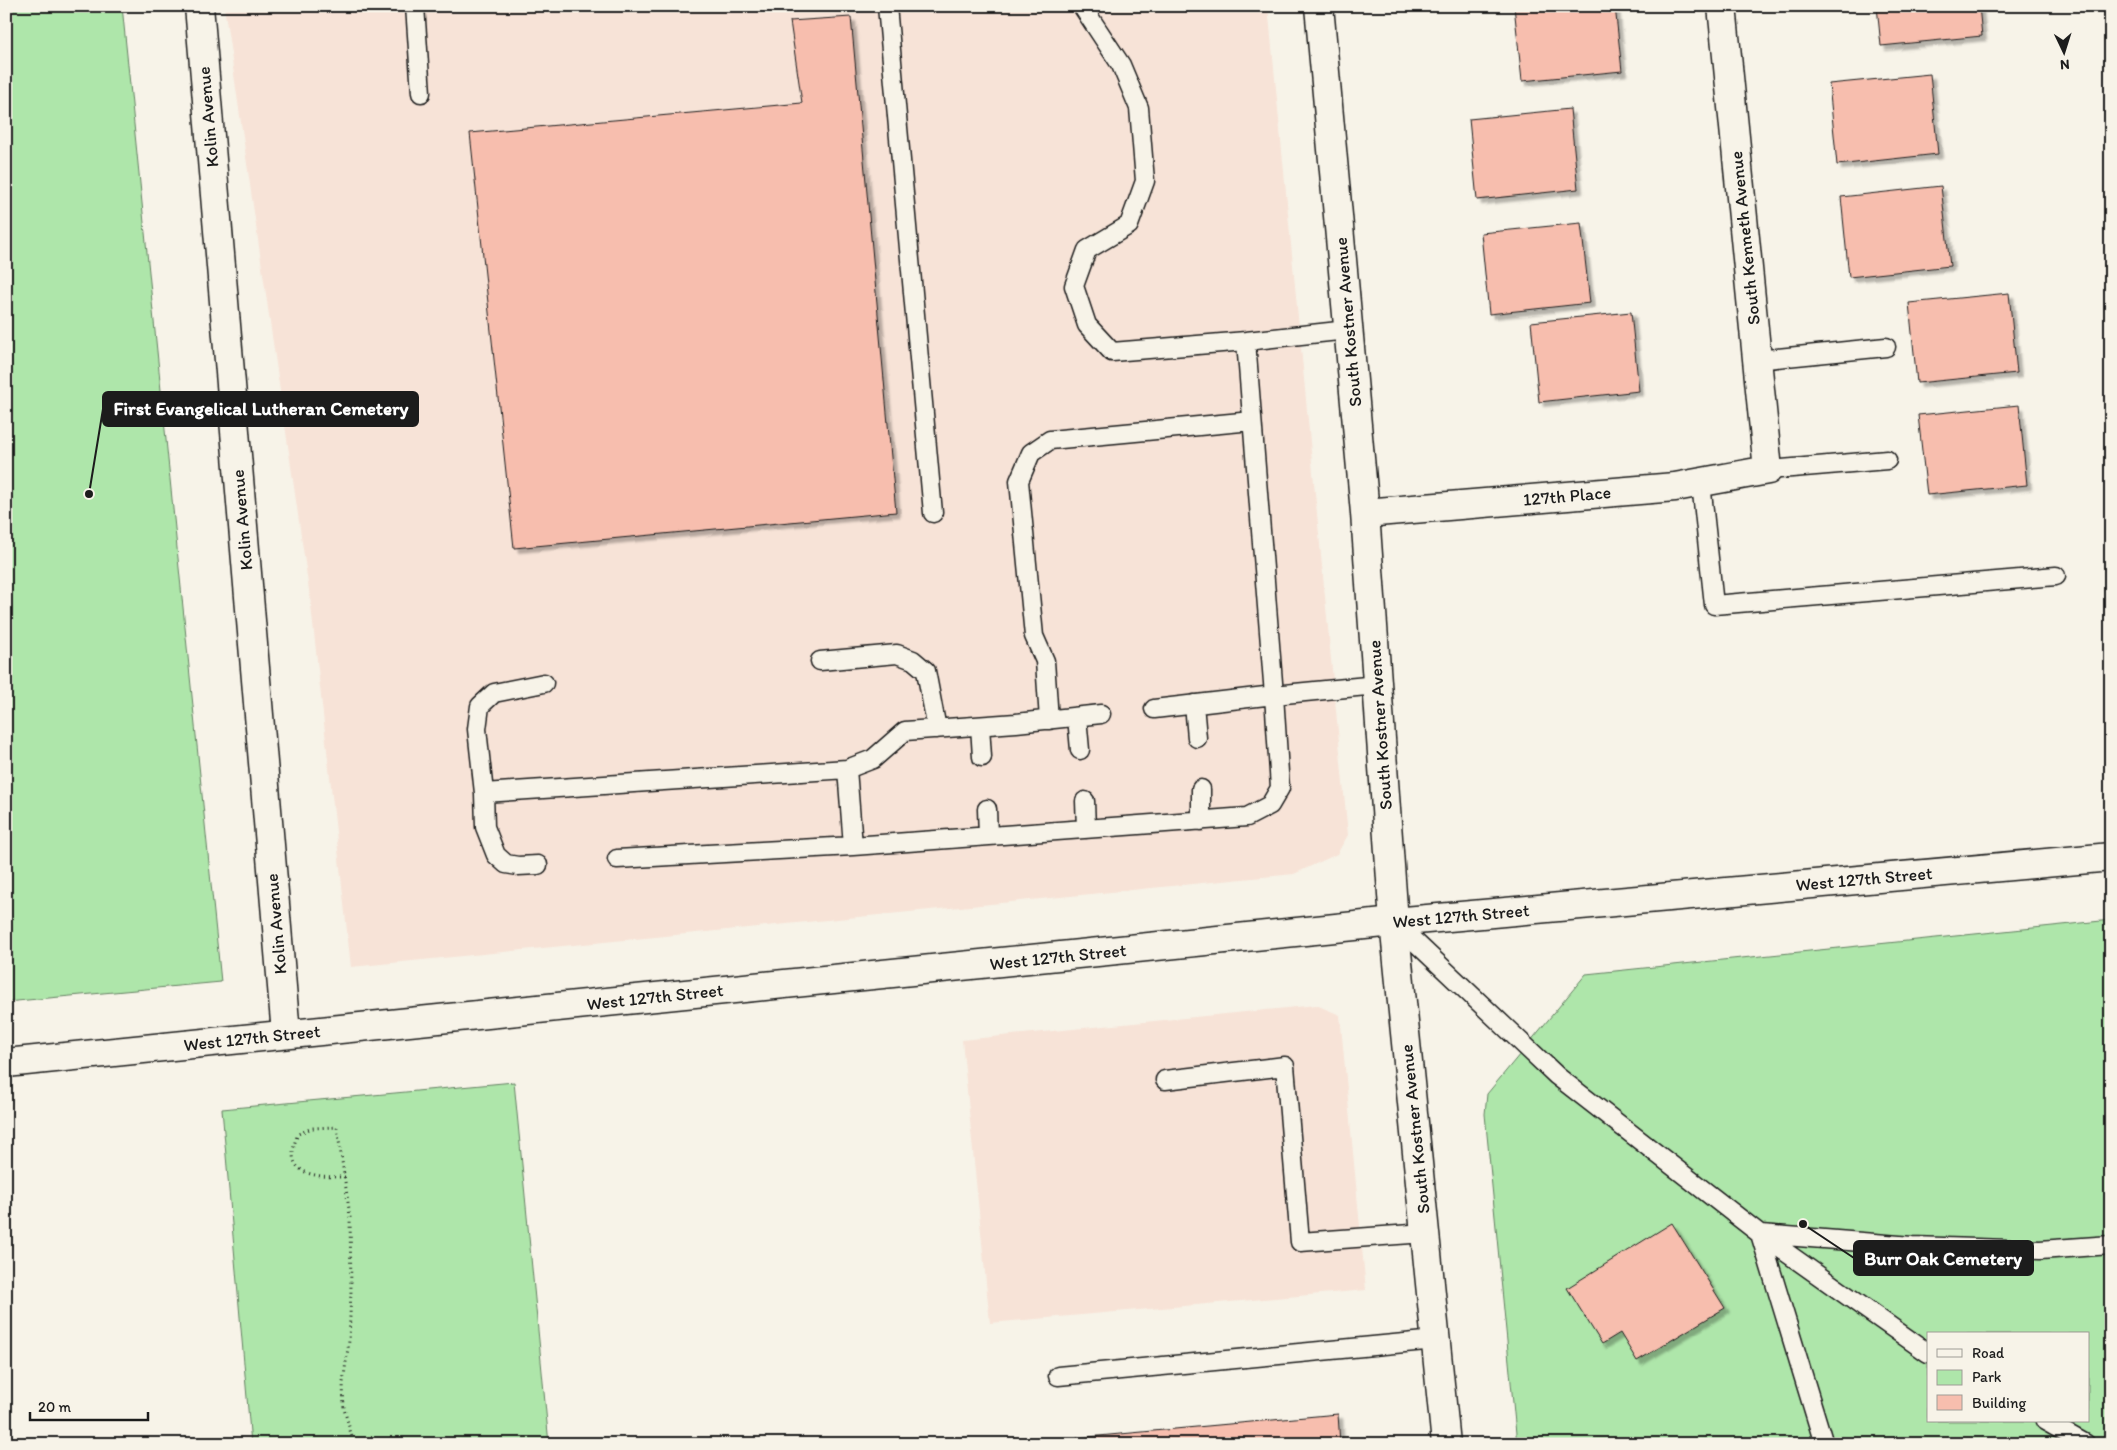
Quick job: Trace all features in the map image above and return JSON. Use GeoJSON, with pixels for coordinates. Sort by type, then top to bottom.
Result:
{"type":"FeatureCollection","features":[{"type":"Feature","properties":{"kind":"street","name":"Kolin Avenue"},"geometry":{"type":"LineString","coordinates":[[199,6],[286,1034]]}},
{"type":"Feature","properties":{"kind":"street","name":"South Kostner Avenue"},"geometry":{"type":"LineString","coordinates":[[1320,6],[1365,513],[1394,922],[1446,1444]]}},
{"type":"Feature","properties":{"kind":"street","name":"South Kenneth Avenue"},"geometry":{"type":"LineString","coordinates":[[1722,6],[1768,470]]}},
{"type":"Feature","properties":{"kind":"street","name":"127th Place"},"geometry":{"type":"LineString","coordinates":[[1365,513],[1665,488],[1768,470]]}},
{"type":"Feature","properties":{"kind":"street","name":"West 127th Street"},"geometry":{"type":"LineString","coordinates":[[6,1063],[1394,922],[2111,857]]}},
{"type":"Feature","properties":{"kind":"lane"},"geometry":{"type":"LineString","coordinates":[[415,6],[422,93]]}},
{"type":"Feature","properties":{"kind":"lane"},"geometry":{"type":"LineString","coordinates":[[887,6],[933,513]]}},
{"type":"Feature","properties":{"kind":"lane"},"geometry":{"type":"LineString","coordinates":[[1082,6],[1121,66],[1139,108],[1145,181],[1129,225],[1087,250],[1074,286],[1088,325],[1112,352],[1348,330]]}},
{"type":"Feature","properties":{"kind":"lane"},"geometry":{"type":"LineString","coordinates":[[617,860],[853,846],[1246,818],[1270,805],[1280,788],[1246,341]]}},
{"type":"Feature","properties":{"kind":"lane"},"geometry":{"type":"LineString","coordinates":[[1757,360],[1886,347]]}},
{"type":"Feature","properties":{"kind":"lane"},"geometry":{"type":"LineString","coordinates":[[1048,720],[1045,661],[1034,636],[1018,481],[1031,454],[1050,440],[1252,421]]}},
{"type":"Feature","properties":{"kind":"lane"},"geometry":{"type":"LineString","coordinates":[[1768,470],[1887,460]]}},
{"type":"Feature","properties":{"kind":"lane"},"geometry":{"type":"LineString","coordinates":[[1700,483],[1714,605],[2056,576]]}},
{"type":"Feature","properties":{"kind":"lane"},"geometry":{"type":"LineString","coordinates":[[820,661],[897,654],[913,660],[926,671],[937,729]]}},
{"type":"Feature","properties":{"kind":"lane"},"geometry":{"type":"LineString","coordinates":[[538,865],[518,866],[506,864],[496,856],[485,827],[484,793],[477,729],[480,706],[494,693],[544,683]]}},
{"type":"Feature","properties":{"kind":"lane"},"geometry":{"type":"LineString","coordinates":[[1154,709],[1274,695],[1377,686]]}},
{"type":"Feature","properties":{"kind":"lane"},"geometry":{"type":"LineString","coordinates":[[1194,704],[1197,738]]}},
{"type":"Feature","properties":{"kind":"lane"},"geometry":{"type":"LineString","coordinates":[[484,793],[847,768],[874,759],[905,731],[1101,714]]}},
{"type":"Feature","properties":{"kind":"lane"},"geometry":{"type":"LineString","coordinates":[[1077,717],[1080,750]]}},
{"type":"Feature","properties":{"kind":"lane"},"geometry":{"type":"LineString","coordinates":[[980,726],[982,757]]}},
{"type":"Feature","properties":{"kind":"lane"},"geometry":{"type":"LineString","coordinates":[[847,768],[853,846]]}},
{"type":"Feature","properties":{"kind":"lane"},"geometry":{"type":"LineString","coordinates":[[1201,789],[1201,821]]}},
{"type":"Feature","properties":{"kind":"lane"},"geometry":{"type":"LineString","coordinates":[[1085,800],[1086,829]]}},
{"type":"Feature","properties":{"kind":"lane"},"geometry":{"type":"LineString","coordinates":[[987,809],[988,836]]}},
{"type":"Feature","properties":{"kind":"lane"},"geometry":{"type":"LineString","coordinates":[[1394,922],[1557,1076],[1760,1234],[1927,1353]]}},
{"type":"Feature","properties":{"kind":"lane"},"geometry":{"type":"LineString","coordinates":[[1165,1080],[1285,1066],[1300,1242],[1425,1233]]}},
{"type":"Feature","properties":{"kind":"lane"},"geometry":{"type":"LineString","coordinates":[[1760,1234],[1912,1246],[2040,1250],[2111,1245]]}},
{"type":"Feature","properties":{"kind":"lane"},"geometry":{"type":"LineString","coordinates":[[1760,1234],[1824,1444]]}},
{"type":"Feature","properties":{"kind":"lane"},"geometry":{"type":"LineString","coordinates":[[1058,1376],[1436,1340]]}},
{"type":"Feature","properties":{"kind":"lane"},"geometry":{"type":"LineString","coordinates":[[2047,1422],[2086,1444]]}},
{"type":"Feature","properties":{"kind":"path"},"geometry":{"type":"LineString","coordinates":[[344,1177],[319,1177],[304,1172],[294,1164],[291,1148],[298,1134],[312,1128],[337,1127],[350,1216],[351,1291],[349,1341],[343,1382],[344,1409],[354,1444]]}},
{"type":"Feature","properties":{"kind":"shaded area"},"geometry":{"type":"Polygon","coordinates":[[[224,6],[1268,6],[1348,835],[1337,854],[1294,874],[351,967],[310,597],[224,6]]]}},
{"type":"Feature","properties":{"kind":"shaded area"},"geometry":{"type":"Polygon","coordinates":[[[1316,1005],[1340,1015],[1366,1290],[990,1323],[962,1040],[1316,1005]]]}},
{"type":"Feature","properties":{"kind":"green space"},"geometry":{"type":"Polygon","coordinates":[[[6,6],[122,6],[221,982],[6,1002],[6,6]]]}},
{"type":"Feature","properties":{"kind":"green space"},"geometry":{"type":"Polygon","coordinates":[[[2111,920],[2111,1444],[1517,1444],[1485,1114],[1487,1094],[1586,974],[2111,920]]]}},
{"type":"Feature","properties":{"kind":"green space"},"geometry":{"type":"Polygon","coordinates":[[[514,1082],[549,1444],[251,1444],[222,1109],[514,1082]]]}},
{"type":"Feature","properties":{"kind":"building"},"geometry":{"type":"Polygon","coordinates":[[[1514,6],[1615,6],[1622,71],[1522,81],[1514,6]]]}},
{"type":"Feature","properties":{"kind":"building"},"geometry":{"type":"Polygon","coordinates":[[[1877,6],[1979,6],[1982,36],[1881,46],[1877,6]]]}},
{"type":"Feature","properties":{"kind":"building"},"geometry":{"type":"Polygon","coordinates":[[[851,17],[896,512],[514,548],[470,133],[802,103],[790,21],[851,17]]]}},
{"type":"Feature","properties":{"kind":"building"},"geometry":{"type":"Polygon","coordinates":[[[1930,74],[1938,154],[1837,165],[1829,84],[1930,74]]]}},
{"type":"Feature","properties":{"kind":"building"},"geometry":{"type":"Polygon","coordinates":[[[1570,109],[1578,189],[1477,200],[1469,119],[1570,109]]]}},
{"type":"Feature","properties":{"kind":"building"},"geometry":{"type":"Polygon","coordinates":[[[1941,186],[1950,266],[1849,277],[1841,197],[1941,186]]]}},
{"type":"Feature","properties":{"kind":"building"},"geometry":{"type":"Polygon","coordinates":[[[1581,223],[1590,303],[1489,314],[1481,233],[1581,223]]]}},
{"type":"Feature","properties":{"kind":"building"},"geometry":{"type":"Polygon","coordinates":[[[2009,293],[2017,373],[1917,383],[1909,303],[2009,293]]]}},
{"type":"Feature","properties":{"kind":"building"},"geometry":{"type":"Polygon","coordinates":[[[1631,312],[1639,391],[1539,402],[1531,322],[1631,312]]]}},
{"type":"Feature","properties":{"kind":"building"},"geometry":{"type":"Polygon","coordinates":[[[2019,405],[2027,485],[1927,495],[1918,415],[2019,405]]]}},
{"type":"Feature","properties":{"kind":"building"},"geometry":{"type":"Polygon","coordinates":[[[1672,1223],[1725,1308],[1637,1361],[1620,1333],[1602,1344],[1567,1288],[1672,1223]]]}},
{"type":"Feature","properties":{"kind":"building"},"geometry":{"type":"Polygon","coordinates":[[[1338,1414],[1340,1444],[1078,1444],[1077,1438],[1338,1414]]]}},
{"type":"Feature","properties":{"kind":"place","name":"First Evangelical Lutheran Cemetery"},"geometry":{"type":"Point","coordinates":[89,494]}},
{"type":"Feature","properties":{"kind":"place","name":"Burr Oak Cemetery"},"geometry":{"type":"Point","coordinates":[1803,1224]}}]}
